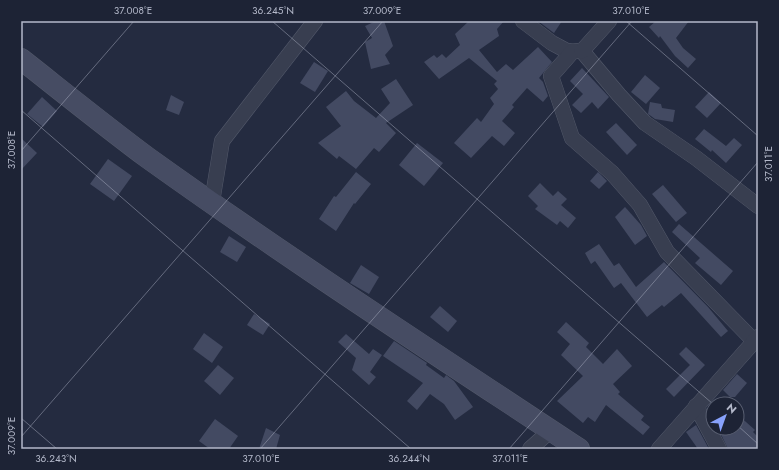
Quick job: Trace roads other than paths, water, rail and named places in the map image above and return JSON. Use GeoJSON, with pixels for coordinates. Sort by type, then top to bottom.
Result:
{"type":"FeatureCollection","features":[{"type":"Feature","properties":{"kind":"street"},"geometry":{"type":"LineString","coordinates":[[212,202],[222,141],[315,21]]}},
{"type":"Feature","properties":{"kind":"street"},"geometry":{"type":"LineString","coordinates":[[523,21],[567,51],[578,51],[645,123],[696,158],[758,206]]}},
{"type":"Feature","properties":{"kind":"street"},"geometry":{"type":"LineString","coordinates":[[609,21],[551,76],[572,138],[612,173],[640,206],[667,252],[756,339],[659,449]]}},
{"type":"Feature","properties":{"kind":"street"},"geometry":{"type":"LineString","coordinates":[[21,59],[147,156],[334,288],[579,449]]}},
{"type":"Feature","properties":{"kind":"street"},"geometry":{"type":"LineString","coordinates":[[696,406],[719,449]]}},
{"type":"Feature","properties":{"kind":"street"},"geometry":{"type":"LineString","coordinates":[[530,449],[551,430]]}}]}
